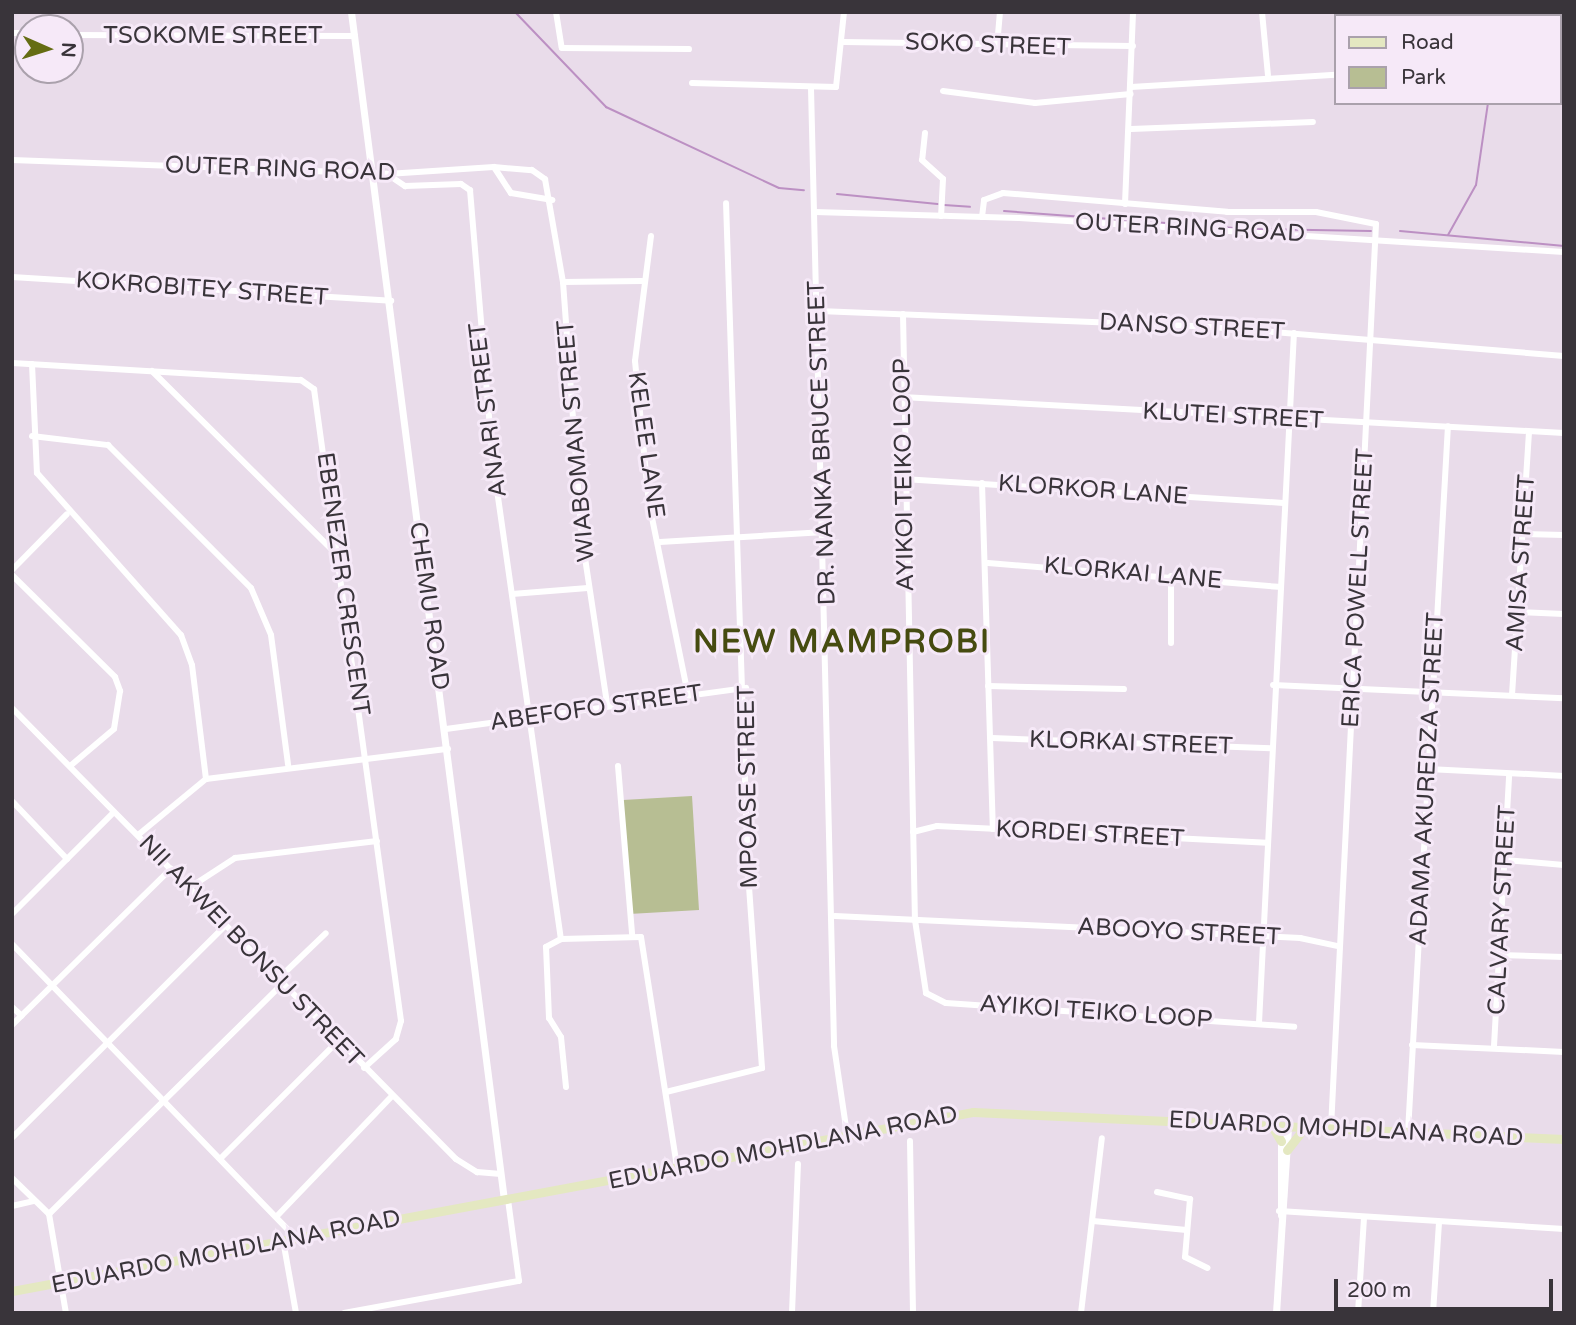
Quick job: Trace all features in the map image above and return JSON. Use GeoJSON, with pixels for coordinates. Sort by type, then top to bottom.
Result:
{"type":"FeatureCollection","features":[{"type":"Feature","properties":{"kind":"main road","name":"EDUARDO MOHDLANA ROAD"},"geometry":{"type":"LineString","coordinates":[[12,1291],[847,1134],[985,1112],[1564,1139]]}},
{"type":"Feature","properties":{"kind":"main road"},"geometry":{"type":"LineString","coordinates":[[1271,1125],[1281,1141]]}},
{"type":"Feature","properties":{"kind":"main road"},"geometry":{"type":"LineString","coordinates":[[1287,1150],[1306,1127]]}},
{"type":"Feature","properties":{"kind":"street","name":"CHEMU ROAD"},"geometry":{"type":"LineString","coordinates":[[351,12],[391,301],[506,1200]]}},
{"type":"Feature","properties":{"kind":"street"},"geometry":{"type":"LineString","coordinates":[[556,12],[562,48],[689,49]]}},
{"type":"Feature","properties":{"kind":"street"},"geometry":{"type":"LineString","coordinates":[[692,83],[811,88],[840,83],[844,12]]}},
{"type":"Feature","properties":{"kind":"street"},"geometry":{"type":"LineString","coordinates":[[997,46],[999,12]]}},
{"type":"Feature","properties":{"kind":"street"},"geometry":{"type":"LineString","coordinates":[[982,217],[984,200],[995,194],[1125,204],[1133,12]]}},
{"type":"Feature","properties":{"kind":"street"},"geometry":{"type":"LineString","coordinates":[[1262,12],[1268,75]]}},
{"type":"Feature","properties":{"kind":"street","name":"TSOKOME STREET"},"geometry":{"type":"LineString","coordinates":[[84,35],[355,36]]}},
{"type":"Feature","properties":{"kind":"street","name":"SOKO STREET"},"geometry":{"type":"LineString","coordinates":[[844,41],[997,46],[1133,46]]}},
{"type":"Feature","properties":{"kind":"street"},"geometry":{"type":"LineString","coordinates":[[943,91],[1035,103],[1268,75],[1334,75]]}},
{"type":"Feature","properties":{"kind":"street","name":"DR. NANKA BRUCE STREET"},"geometry":{"type":"LineString","coordinates":[[811,88],[835,916],[835,1061],[847,1134]]}},
{"type":"Feature","properties":{"kind":"street"},"geometry":{"type":"LineString","coordinates":[[1130,129],[1313,122]]}},
{"type":"Feature","properties":{"kind":"street"},"geometry":{"type":"LineString","coordinates":[[925,132],[922,160],[943,178],[941,216]]}},
{"type":"Feature","properties":{"kind":"street","name":"OUTER RING ROAD"},"geometry":{"type":"LineString","coordinates":[[12,160],[387,174],[494,167],[532,170],[545,179]]}},
{"type":"Feature","properties":{"kind":"street"},"geometry":{"type":"LineString","coordinates":[[494,167],[511,193],[552,200]]}},
{"type":"Feature","properties":{"kind":"street","name":"ANARI STREET"},"geometry":{"type":"LineString","coordinates":[[387,174],[405,186],[461,184],[470,190],[475,305],[528,717],[561,939]]}},
{"type":"Feature","properties":{"kind":"street","name":"WIABOMAN STREET"},"geometry":{"type":"LineString","coordinates":[[545,179],[552,200],[563,282],[588,588],[607,704]]}},
{"type":"Feature","properties":{"kind":"street","name":"MPOASE STREET"},"geometry":{"type":"LineString","coordinates":[[666,1092],[762,1068],[748,872],[746,688],[726,203]]}},
{"type":"Feature","properties":{"kind":"street","name":"ERICA POWELL STREET"},"geometry":{"type":"LineString","coordinates":[[1125,204],[1316,212],[1368,218],[1377,230],[1339,946]]}},
{"type":"Feature","properties":{"kind":"street","name":"OUTER RING ROAD"},"geometry":{"type":"LineString","coordinates":[[815,212],[982,217],[1564,252]]}},
{"type":"Feature","properties":{"kind":"street","name":"KELEE LANE"},"geometry":{"type":"LineString","coordinates":[[651,236],[642,281],[635,362],[649,503],[660,542],[688,695]]}},
{"type":"Feature","properties":{"kind":"street","name":"KOKROBITEY STREET"},"geometry":{"type":"LineString","coordinates":[[12,277],[391,301]]}},
{"type":"Feature","properties":{"kind":"street"},"geometry":{"type":"LineString","coordinates":[[563,282],[642,281]]}},
{"type":"Feature","properties":{"kind":"street","name":"DANSO STREET"},"geometry":{"type":"LineString","coordinates":[[818,311],[1294,333],[1564,356]]}},
{"type":"Feature","properties":{"kind":"street","name":"AYIKOI TEIKO LOOP"},"geometry":{"type":"LineString","coordinates":[[903,314],[903,480],[915,920],[923,985],[936,1000],[1294,1027]]}},
{"type":"Feature","properties":{"kind":"street"},"geometry":{"type":"LineString","coordinates":[[1259,1023],[1273,685],[1294,333]]}},
{"type":"Feature","properties":{"kind":"street","name":"EBENEZER CRESCENT"},"geometry":{"type":"LineString","coordinates":[[12,363],[311,383],[368,756],[401,1021],[396,1039],[365,1068]]}},
{"type":"Feature","properties":{"kind":"street"},"geometry":{"type":"LineString","coordinates":[[32,364],[32,436],[37,473],[67,513],[181,635],[192,665],[205,779]]}},
{"type":"Feature","properties":{"kind":"street"},"geometry":{"type":"LineString","coordinates":[[152,371],[338,555]]}},
{"type":"Feature","properties":{"kind":"street","name":"KLUTEI STREET"},"geometry":{"type":"LineString","coordinates":[[902,397],[1288,422],[1366,421],[1564,433]]}},
{"type":"Feature","properties":{"kind":"street","name":"ADAMA AKUREDZA STREET"},"geometry":{"type":"LineString","coordinates":[[1408,1132],[1448,426]]}},
{"type":"Feature","properties":{"kind":"street","name":"AMISA STREET"},"geometry":{"type":"LineString","coordinates":[[1512,695],[1529,432]]}},
{"type":"Feature","properties":{"kind":"street"},"geometry":{"type":"LineString","coordinates":[[32,436],[108,445],[251,588],[271,635],[288,765]]}},
{"type":"Feature","properties":{"kind":"street","name":"KLORKOR LANE"},"geometry":{"type":"LineString","coordinates":[[903,480],[1283,503]]}},
{"type":"Feature","properties":{"kind":"street"},"geometry":{"type":"LineString","coordinates":[[982,483],[988,563],[988,685],[992,738],[993,830]]}},
{"type":"Feature","properties":{"kind":"street"},"geometry":{"type":"LineString","coordinates":[[67,513],[12,572],[115,677],[121,691],[114,729],[70,766]]}},
{"type":"Feature","properties":{"kind":"street"},"geometry":{"type":"LineString","coordinates":[[660,542],[740,534],[825,532]]}},
{"type":"Feature","properties":{"kind":"street"},"geometry":{"type":"LineString","coordinates":[[1523,534],[1564,536]]}},
{"type":"Feature","properties":{"kind":"street","name":"KLORKAI LANE"},"geometry":{"type":"LineString","coordinates":[[988,563],[1171,576],[1278,587]]}},
{"type":"Feature","properties":{"kind":"street"},"geometry":{"type":"LineString","coordinates":[[1171,576],[1171,643]]}},
{"type":"Feature","properties":{"kind":"street"},"geometry":{"type":"LineString","coordinates":[[512,594],[588,588]]}},
{"type":"Feature","properties":{"kind":"street"},"geometry":{"type":"LineString","coordinates":[[1518,612],[1564,614]]}},
{"type":"Feature","properties":{"kind":"street"},"geometry":{"type":"LineString","coordinates":[[988,685],[1124,690]]}},
{"type":"Feature","properties":{"kind":"street"},"geometry":{"type":"LineString","coordinates":[[1273,685],[1564,698]]}},
{"type":"Feature","properties":{"kind":"street","name":"ABEFOFO STREET"},"geometry":{"type":"LineString","coordinates":[[446,729],[607,704],[746,688]]}},
{"type":"Feature","properties":{"kind":"street","name":"NII AKWEI BONSU STREET"},"geometry":{"type":"LineString","coordinates":[[12,709],[465,1167],[501,1174]]}},
{"type":"Feature","properties":{"kind":"street","name":"KLORKAI STREET"},"geometry":{"type":"LineString","coordinates":[[992,738],[1271,747]]}},
{"type":"Feature","properties":{"kind":"street"},"geometry":{"type":"LineString","coordinates":[[138,835],[205,779],[288,765],[448,750]]}},
{"type":"Feature","properties":{"kind":"street"},"geometry":{"type":"LineString","coordinates":[[618,766],[632,933]]}},
{"type":"Feature","properties":{"kind":"street"},"geometry":{"type":"LineString","coordinates":[[1428,769],[1564,776]]}},
{"type":"Feature","properties":{"kind":"street","name":"CALVARY STREET"},"geometry":{"type":"LineString","coordinates":[[1494,1046],[1509,774]]}},
{"type":"Feature","properties":{"kind":"street"},"geometry":{"type":"LineString","coordinates":[[12,801],[68,859]]}},
{"type":"Feature","properties":{"kind":"street"},"geometry":{"type":"LineString","coordinates":[[12,914],[113,813]]}},
{"type":"Feature","properties":{"kind":"street","name":"KORDEI STREET"},"geometry":{"type":"LineString","coordinates":[[913,832],[937,826],[1267,843]]}},
{"type":"Feature","properties":{"kind":"street"},"geometry":{"type":"LineString","coordinates":[[189,888],[235,858],[377,841]]}},
{"type":"Feature","properties":{"kind":"street"},"geometry":{"type":"LineString","coordinates":[[1505,860],[1564,864]]}},
{"type":"Feature","properties":{"kind":"street"},"geometry":{"type":"LineString","coordinates":[[12,1026],[171,869]]}},
{"type":"Feature","properties":{"kind":"street","name":"ABOOYO STREET"},"geometry":{"type":"LineString","coordinates":[[835,916],[1264,938],[1339,946]]}},
{"type":"Feature","properties":{"kind":"street"},"geometry":{"type":"LineString","coordinates":[[12,1138],[225,926]]}},
{"type":"Feature","properties":{"kind":"street"},"geometry":{"type":"LineString","coordinates":[[49,1214],[166,1100],[326,933]]}},
{"type":"Feature","properties":{"kind":"street"},"geometry":{"type":"LineString","coordinates":[[566,1087],[542,960],[549,943],[561,939],[632,933],[641,937],[677,1166]]}},
{"type":"Feature","properties":{"kind":"street"},"geometry":{"type":"LineString","coordinates":[[12,944],[109,1041],[297,1238]]}},
{"type":"Feature","properties":{"kind":"street"},"geometry":{"type":"LineString","coordinates":[[1331,1128],[1339,946]]}},
{"type":"Feature","properties":{"kind":"street"},"geometry":{"type":"LineString","coordinates":[[1499,955],[1564,957]]}},
{"type":"Feature","properties":{"kind":"street"},"geometry":{"type":"LineString","coordinates":[[12,1007],[22,1016]]}},
{"type":"Feature","properties":{"kind":"street"},"geometry":{"type":"LineString","coordinates":[[221,1157],[338,1041]]}},
{"type":"Feature","properties":{"kind":"street"},"geometry":{"type":"LineString","coordinates":[[1412,1045],[1494,1046],[1564,1052]]}},
{"type":"Feature","properties":{"kind":"street"},"geometry":{"type":"LineString","coordinates":[[277,1216],[392,1096]]}},
{"type":"Feature","properties":{"kind":"street"},"geometry":{"type":"LineString","coordinates":[[1281,1212],[1281,1141],[1285,1126]]}},
{"type":"Feature","properties":{"kind":"street"},"geometry":{"type":"LineString","coordinates":[[1276,1313],[1287,1150],[1285,1126]]}},
{"type":"Feature","properties":{"kind":"street"},"geometry":{"type":"LineString","coordinates":[[1081,1313],[1102,1139]]}},
{"type":"Feature","properties":{"kind":"street"},"geometry":{"type":"LineString","coordinates":[[910,1141],[913,1313]]}},
{"type":"Feature","properties":{"kind":"street"},"geometry":{"type":"LineString","coordinates":[[792,1313],[798,1164]]}},
{"type":"Feature","properties":{"kind":"street"},"geometry":{"type":"LineString","coordinates":[[12,1178],[49,1214],[66,1313]]}},
{"type":"Feature","properties":{"kind":"street"},"geometry":{"type":"LineString","coordinates":[[1157,1192],[1190,1199],[1185,1257],[1208,1268]]}},
{"type":"Feature","properties":{"kind":"street"},"geometry":{"type":"LineString","coordinates":[[344,1313],[519,1281],[506,1200]]}},
{"type":"Feature","properties":{"kind":"street"},"geometry":{"type":"LineString","coordinates":[[12,1206],[34,1201]]}},
{"type":"Feature","properties":{"kind":"street"},"geometry":{"type":"LineString","coordinates":[[1281,1212],[1564,1229]]}},
{"type":"Feature","properties":{"kind":"street"},"geometry":{"type":"LineString","coordinates":[[1358,1313],[1364,1217]]}},
{"type":"Feature","properties":{"kind":"street"},"geometry":{"type":"LineString","coordinates":[[1093,1221],[1187,1230]]}},
{"type":"Feature","properties":{"kind":"street"},"geometry":{"type":"LineString","coordinates":[[1433,1313],[1439,1222]]}},
{"type":"Feature","properties":{"kind":"street"},"geometry":{"type":"LineString","coordinates":[[283,1240],[296,1313]]}},
{"type":"Feature","properties":{"kind":"green space"},"geometry":{"type":"Polygon","coordinates":[[[692,796],[699,910],[629,914],[623,800],[692,796]]]}},
{"type":"Feature","properties":{"kind":"waterway"},"geometry":{"type":"LineString","coordinates":[[515,12],[606,107],[779,188],[804,190]]}},
{"type":"Feature","properties":{"kind":"waterway"},"geometry":{"type":"LineString","coordinates":[[1448,235],[1476,185],[1488,105]]}},
{"type":"Feature","properties":{"kind":"waterway"},"geometry":{"type":"LineString","coordinates":[[837,194],[938,204]]}},
{"type":"Feature","properties":{"kind":"waterway"},"geometry":{"type":"LineString","coordinates":[[944,205],[970,207]]}},
{"type":"Feature","properties":{"kind":"waterway"},"geometry":{"type":"LineString","coordinates":[[1004,211],[1251,229],[1371,231]]}},
{"type":"Feature","properties":{"kind":"waterway"},"geometry":{"type":"LineString","coordinates":[[1400,231],[1564,246]]}},
{"type":"Feature","properties":{"kind":"district","name":"NEW MAMPROBI"},"geometry":{"type":"Point","coordinates":[842,642]}}]}
